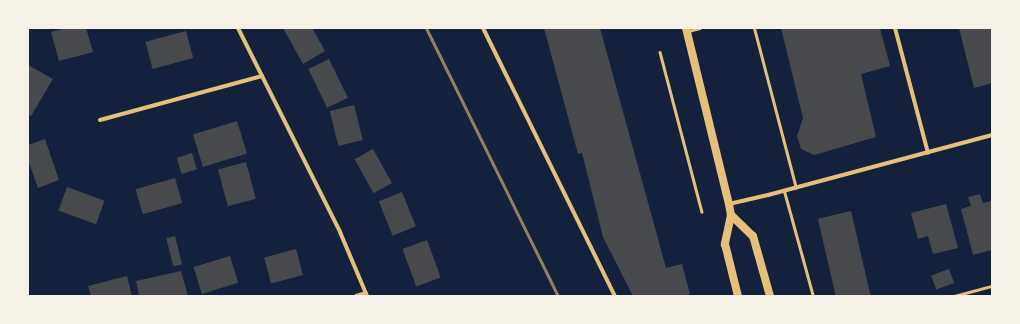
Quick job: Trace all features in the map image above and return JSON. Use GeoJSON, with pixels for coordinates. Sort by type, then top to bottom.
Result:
{"type":"FeatureCollection","features":[{"type":"Feature","properties":{"kind":"main road"},"geometry":{"type":"LineString","coordinates":[[686,30],[729,204],[731,215],[725,244],[738,296]]}},
{"type":"Feature","properties":{"kind":"main road"},"geometry":{"type":"LineString","coordinates":[[731,215],[753,236],[770,296]]}},
{"type":"Feature","properties":{"kind":"street"},"geometry":{"type":"LineString","coordinates":[[238,28],[340,232],[367,295],[356,296]]}},
{"type":"Feature","properties":{"kind":"street"},"geometry":{"type":"LineString","coordinates":[[483,28],[615,296]]}},
{"type":"Feature","properties":{"kind":"street"},"geometry":{"type":"LineString","coordinates":[[895,28],[928,153]]}},
{"type":"Feature","properties":{"kind":"street"},"geometry":{"type":"LineString","coordinates":[[100,120],[262,76]]}},
{"type":"Feature","properties":{"kind":"street"},"geometry":{"type":"LineString","coordinates":[[729,204],[796,188],[992,135]]}},
{"type":"Feature","properties":{"kind":"lane"},"geometry":{"type":"LineString","coordinates":[[686,30],[700,28]]}},
{"type":"Feature","properties":{"kind":"lane"},"geometry":{"type":"LineString","coordinates":[[754,28],[796,188]]}},
{"type":"Feature","properties":{"kind":"lane"},"geometry":{"type":"LineString","coordinates":[[784,191],[813,296]]}},
{"type":"Feature","properties":{"kind":"lane"},"geometry":{"type":"LineString","coordinates":[[954,296],[992,286]]}},
{"type":"Feature","properties":{"kind":"path"},"geometry":{"type":"LineString","coordinates":[[660,52],[702,212]]}},
{"type":"Feature","properties":{"kind":"building"},"geometry":{"type":"Polygon","coordinates":[[[66,28],[86,28],[93,52],[59,61],[51,32],[66,28]]]}},
{"type":"Feature","properties":{"kind":"building"},"geometry":{"type":"Polygon","coordinates":[[[283,28],[312,28],[325,51],[303,64],[283,28]]]}},
{"type":"Feature","properties":{"kind":"building"},"geometry":{"type":"Polygon","coordinates":[[[544,28],[600,28],[666,268],[682,264],[690,294],[682,296],[633,296],[603,237],[582,153],[578,154],[544,28]]]}},
{"type":"Feature","properties":{"kind":"building"},"geometry":{"type":"Polygon","coordinates":[[[781,28],[880,28],[890,66],[861,74],[876,137],[814,155],[801,149],[797,136],[803,118],[781,28]]]}},
{"type":"Feature","properties":{"kind":"building"},"geometry":{"type":"Polygon","coordinates":[[[959,28],[992,28],[992,83],[974,88],[959,28]]]}},
{"type":"Feature","properties":{"kind":"building"},"geometry":{"type":"Polygon","coordinates":[[[186,31],[193,58],[153,69],[145,42],[186,31]]]}},
{"type":"Feature","properties":{"kind":"building"},"geometry":{"type":"Polygon","coordinates":[[[329,59],[348,98],[327,108],[308,69],[329,59]]]}},
{"type":"Feature","properties":{"kind":"building"},"geometry":{"type":"Polygon","coordinates":[[[28,65],[53,79],[31,116],[28,114],[28,65]]]}},
{"type":"Feature","properties":{"kind":"building"},"geometry":{"type":"Polygon","coordinates":[[[354,105],[363,140],[338,146],[330,111],[354,105]]]}},
{"type":"Feature","properties":{"kind":"building"},"geometry":{"type":"Polygon","coordinates":[[[237,121],[247,154],[203,167],[193,134],[237,121]]]}},
{"type":"Feature","properties":{"kind":"building"},"geometry":{"type":"Polygon","coordinates":[[[45,139],[59,180],[38,188],[28,160],[28,145],[45,139]]]}},
{"type":"Feature","properties":{"kind":"building"},"geometry":{"type":"Polygon","coordinates":[[[373,149],[392,183],[374,193],[355,159],[373,149]]]}},
{"type":"Feature","properties":{"kind":"building"},"geometry":{"type":"Polygon","coordinates":[[[192,153],[197,169],[182,174],[177,158],[192,153]]]}},
{"type":"Feature","properties":{"kind":"building"},"geometry":{"type":"Polygon","coordinates":[[[246,162],[256,199],[228,206],[218,170],[246,162]]]}},
{"type":"Feature","properties":{"kind":"building"},"geometry":{"type":"Polygon","coordinates":[[[175,178],[182,203],[143,214],[136,189],[175,178]]]}},
{"type":"Feature","properties":{"kind":"building"},"geometry":{"type":"Polygon","coordinates":[[[67,187],[105,201],[96,224],[58,210],[67,187]]]}},
{"type":"Feature","properties":{"kind":"building"},"geometry":{"type":"Polygon","coordinates":[[[402,192],[416,226],[393,236],[379,201],[402,192]]]}},
{"type":"Feature","properties":{"kind":"building"},"geometry":{"type":"Polygon","coordinates":[[[980,194],[983,203],[992,201],[992,250],[973,255],[961,209],[971,206],[968,197],[980,194]]]}},
{"type":"Feature","properties":{"kind":"building"},"geometry":{"type":"Polygon","coordinates":[[[946,204],[958,248],[933,254],[928,236],[918,239],[911,213],[946,204]]]}},
{"type":"Feature","properties":{"kind":"building"},"geometry":{"type":"Polygon","coordinates":[[[851,211],[871,296],[836,296],[818,219],[851,211]]]}},
{"type":"Feature","properties":{"kind":"building"},"geometry":{"type":"Polygon","coordinates":[[[175,236],[182,264],[173,266],[166,238],[175,236]]]}},
{"type":"Feature","properties":{"kind":"building"},"geometry":{"type":"Polygon","coordinates":[[[427,240],[441,278],[416,286],[403,249],[427,240]]]}},
{"type":"Feature","properties":{"kind":"building"},"geometry":{"type":"Polygon","coordinates":[[[296,249],[303,275],[271,284],[264,258],[296,249]]]}},
{"type":"Feature","properties":{"kind":"building"},"geometry":{"type":"Polygon","coordinates":[[[230,256],[238,283],[202,294],[194,267],[230,256]]]}},
{"type":"Feature","properties":{"kind":"building"},"geometry":{"type":"Polygon","coordinates":[[[949,269],[954,283],[936,290],[931,275],[949,269]]]}},
{"type":"Feature","properties":{"kind":"building"},"geometry":{"type":"Polygon","coordinates":[[[181,271],[188,296],[139,296],[136,281],[181,271]]]}},
{"type":"Feature","properties":{"kind":"building"},"geometry":{"type":"Polygon","coordinates":[[[127,276],[132,296],[91,296],[88,286],[127,276]]]}},
{"type":"Feature","properties":{"kind":"railway"},"geometry":{"type":"LineString","coordinates":[[426,28],[558,296]]}}]}
